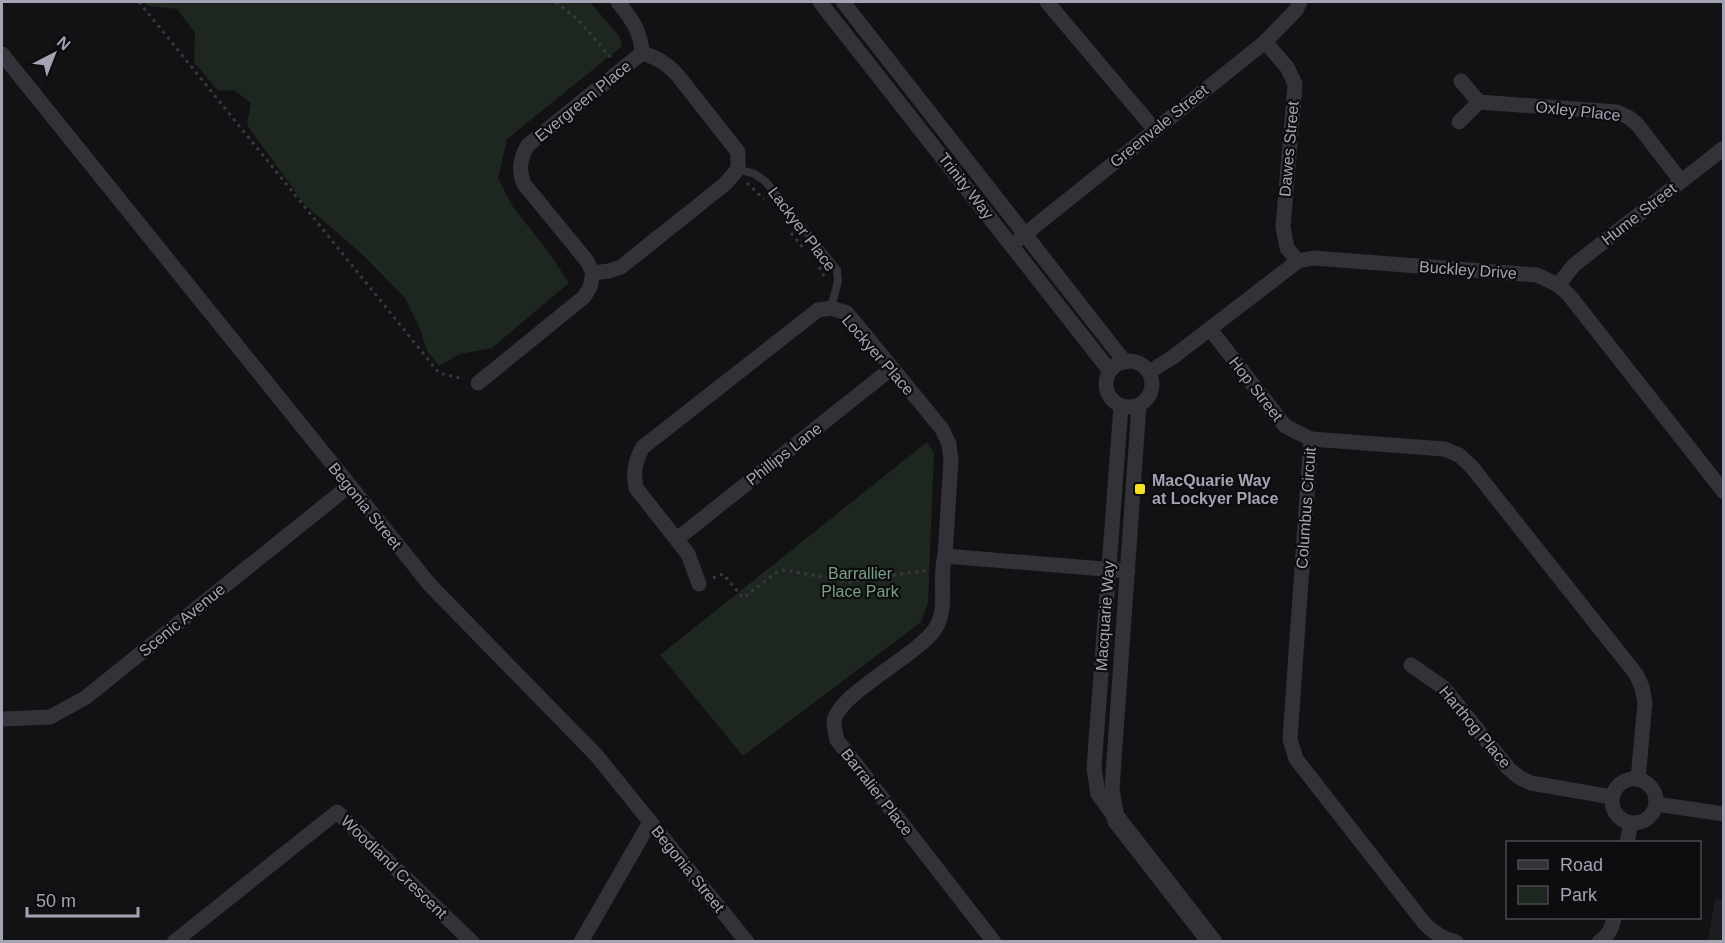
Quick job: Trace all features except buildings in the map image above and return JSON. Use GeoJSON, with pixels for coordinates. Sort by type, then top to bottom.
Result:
{"type":"FeatureCollection","features":[{"type":"Feature","properties":{"kind":"street","name":"Evergreen Place"},"geometry":{"type":"LineString","coordinates":[[593,273],[587,261],[524,184],[520,174],[521,156],[528,145],[622,71],[642,52],[642,39],[633,21],[618,2]]}},
{"type":"Feature","properties":{"kind":"street","name":"Trinity Way"},"geometry":{"type":"LineString","coordinates":[[820,2],[1110,371]]}},
{"type":"Feature","properties":{"kind":"street","name":"Trinity Way"},"geometry":{"type":"LineString","coordinates":[[843,2],[1125,362],[1138,363],[1149,372]]}},
{"type":"Feature","properties":{"kind":"street"},"geometry":{"type":"LineString","coordinates":[[1047,2],[1154,129]]}},
{"type":"Feature","properties":{"kind":"street","name":"Greenvale Street"},"geometry":{"type":"LineString","coordinates":[[1012,244],[1265,42],[1296,10],[1300,2]]}},
{"type":"Feature","properties":{"kind":"street","name":"Dawes Street"},"geometry":{"type":"LineString","coordinates":[[1265,42],[1287,67],[1295,84],[1283,227],[1287,248],[1298,261]]}},
{"type":"Feature","properties":{"kind":"street"},"geometry":{"type":"LineString","coordinates":[[478,383],[584,297],[590,287],[593,273],[621,267],[725,184],[738,169],[738,152],[670,66],[659,58],[642,52]]}},
{"type":"Feature","properties":{"kind":"street","name":"Begonia Street"},"geometry":{"type":"LineString","coordinates":[[2,54],[430,585],[597,756],[747,942]]}},
{"type":"Feature","properties":{"kind":"street"},"geometry":{"type":"LineString","coordinates":[[1459,122],[1479,102],[1461,81]]}},
{"type":"Feature","properties":{"kind":"street","name":"Oxley Place"},"geometry":{"type":"LineString","coordinates":[[1479,102],[1617,112],[1637,124],[1681,182]]}},
{"type":"Feature","properties":{"kind":"street","name":"Hume Street"},"geometry":{"type":"LineString","coordinates":[[1558,285],[1574,265],[1724,148]]}},
{"type":"Feature","properties":{"kind":"street","name":"Buckley Drive"},"geometry":{"type":"LineString","coordinates":[[1298,261],[1313,258],[1537,275],[1558,285],[1724,492]]}},
{"type":"Feature","properties":{"kind":"street"},"geometry":{"type":"LineString","coordinates":[[1125,362],[1110,371],[1107,391],[1112,400],[1121,406],[1130,407],[1139,405],[1151,391],[1149,372],[1173,357],[1298,261]]}},
{"type":"Feature","properties":{"kind":"street","name":"Lockyer Place"},"geometry":{"type":"LineString","coordinates":[[699,584],[688,554],[636,488],[635,460],[643,447],[818,310],[831,308],[847,314],[942,429],[949,444],[951,460],[944,562]]}},
{"type":"Feature","properties":{"kind":"street","name":"Hop Street"},"geometry":{"type":"LineString","coordinates":[[1209,329],[1285,426],[1311,439]]}},
{"type":"Feature","properties":{"kind":"street","name":"Phillips Lane"},"geometry":{"type":"LineString","coordinates":[[677,539],[892,368]]}},
{"type":"Feature","properties":{"kind":"street","name":"Macquarie Way"},"geometry":{"type":"LineString","coordinates":[[1117,820],[1112,789],[1139,405]]}},
{"type":"Feature","properties":{"kind":"street","name":"Macquarie Way"},"geometry":{"type":"LineString","coordinates":[[1121,406],[1094,768],[1098,794],[1204,939]]}},
{"type":"Feature","properties":{"kind":"street","name":"Columbus Circuit"},"geometry":{"type":"LineString","coordinates":[[1456,942],[1435,933],[1425,924],[1296,759],[1292,749],[1290,739],[1311,439],[1444,449],[1459,455],[1471,466],[1636,674],[1642,687],[1645,703],[1638,778]]}},
{"type":"Feature","properties":{"kind":"street","name":"Scenic Avenue"},"geometry":{"type":"LineString","coordinates":[[2,719],[50,717],[86,698],[349,486]]}},
{"type":"Feature","properties":{"kind":"street"},"geometry":{"type":"LineString","coordinates":[[944,562],[1128,571]]}},
{"type":"Feature","properties":{"kind":"street","name":"Barralier Place"},"geometry":{"type":"LineString","coordinates":[[944,562],[942,611],[937,627],[926,640],[844,703],[834,721],[835,730],[837,740],[994,942]]}},
{"type":"Feature","properties":{"kind":"street","name":"Harthog Place"},"geometry":{"type":"LineString","coordinates":[[1411,665],[1444,688],[1509,769],[1520,778],[1531,783],[1612,797]]}},
{"type":"Feature","properties":{"kind":"street"},"geometry":{"type":"LineString","coordinates":[[1630,778],[1638,778],[1654,790],[1656,804],[1650,816],[1638,823],[1631,823],[1618,817],[1612,804],[1612,797],[1618,785],[1630,778]]}},
{"type":"Feature","properties":{"kind":"street"},"geometry":{"type":"LineString","coordinates":[[1656,804],[1724,814]]}},
{"type":"Feature","properties":{"kind":"street","name":"Woodland Crescent"},"geometry":{"type":"LineString","coordinates":[[174,942],[337,812],[472,942]]}},
{"type":"Feature","properties":{"kind":"street"},"geometry":{"type":"LineString","coordinates":[[581,942],[650,822]]}},
{"type":"Feature","properties":{"kind":"street"},"geometry":{"type":"LineString","coordinates":[[1628,841],[1631,823]]}},
{"type":"Feature","properties":{"kind":"street"},"geometry":{"type":"LineString","coordinates":[[1599,942],[1606,937],[1614,919]]}},
{"type":"Feature","properties":{"kind":"lane","name":"Lackyer Place"},"geometry":{"type":"LineString","coordinates":[[738,169],[755,174],[766,182],[837,270],[838,281],[831,308]]}},
{"type":"Feature","properties":{"kind":"path"},"geometry":{"type":"LineString","coordinates":[[140,2],[439,373],[478,383]]}},
{"type":"Feature","properties":{"kind":"path"},"geometry":{"type":"LineString","coordinates":[[556,2],[580,22],[622,71]]}},
{"type":"Feature","properties":{"kind":"path"},"geometry":{"type":"LineString","coordinates":[[738,169],[747,183],[766,200]]}},
{"type":"Feature","properties":{"kind":"path"},"geometry":{"type":"LineString","coordinates":[[785,225],[805,250]]}},
{"type":"Feature","properties":{"kind":"path"},"geometry":{"type":"LineString","coordinates":[[819,266],[826,280],[831,308]]}},
{"type":"Feature","properties":{"kind":"path"},"geometry":{"type":"LineString","coordinates":[[699,584],[723,574],[743,598],[777,572],[784,570],[848,582],[944,562]]}},
{"type":"Feature","properties":{"kind":"shaded area"},"geometry":{"type":"Polygon","coordinates":[[[1715,899],[1723,900],[1723,941],[1708,941],[1715,899]]]}},
{"type":"Feature","properties":{"kind":"green space"},"geometry":{"type":"Polygon","coordinates":[[[144,2],[590,2],[619,36],[622,46],[507,139],[498,178],[513,207],[550,254],[569,283],[492,348],[460,354],[439,366],[427,351],[420,329],[405,298],[365,257],[305,205],[247,125],[251,103],[234,90],[218,91],[194,62],[195,33],[177,9],[149,6],[144,2]]]}},
{"type":"Feature","properties":{"kind":"green space","name":"Barrallier Place Park"},"geometry":{"type":"Polygon","coordinates":[[[927,442],[934,453],[928,603],[921,622],[743,756],[660,655],[927,442]]]}},
{"type":"Feature","properties":{"kind":"place","name":"MacQuarie Way at Lockyer Place"},"geometry":{"type":"Point","coordinates":[1140,489]}}]}
